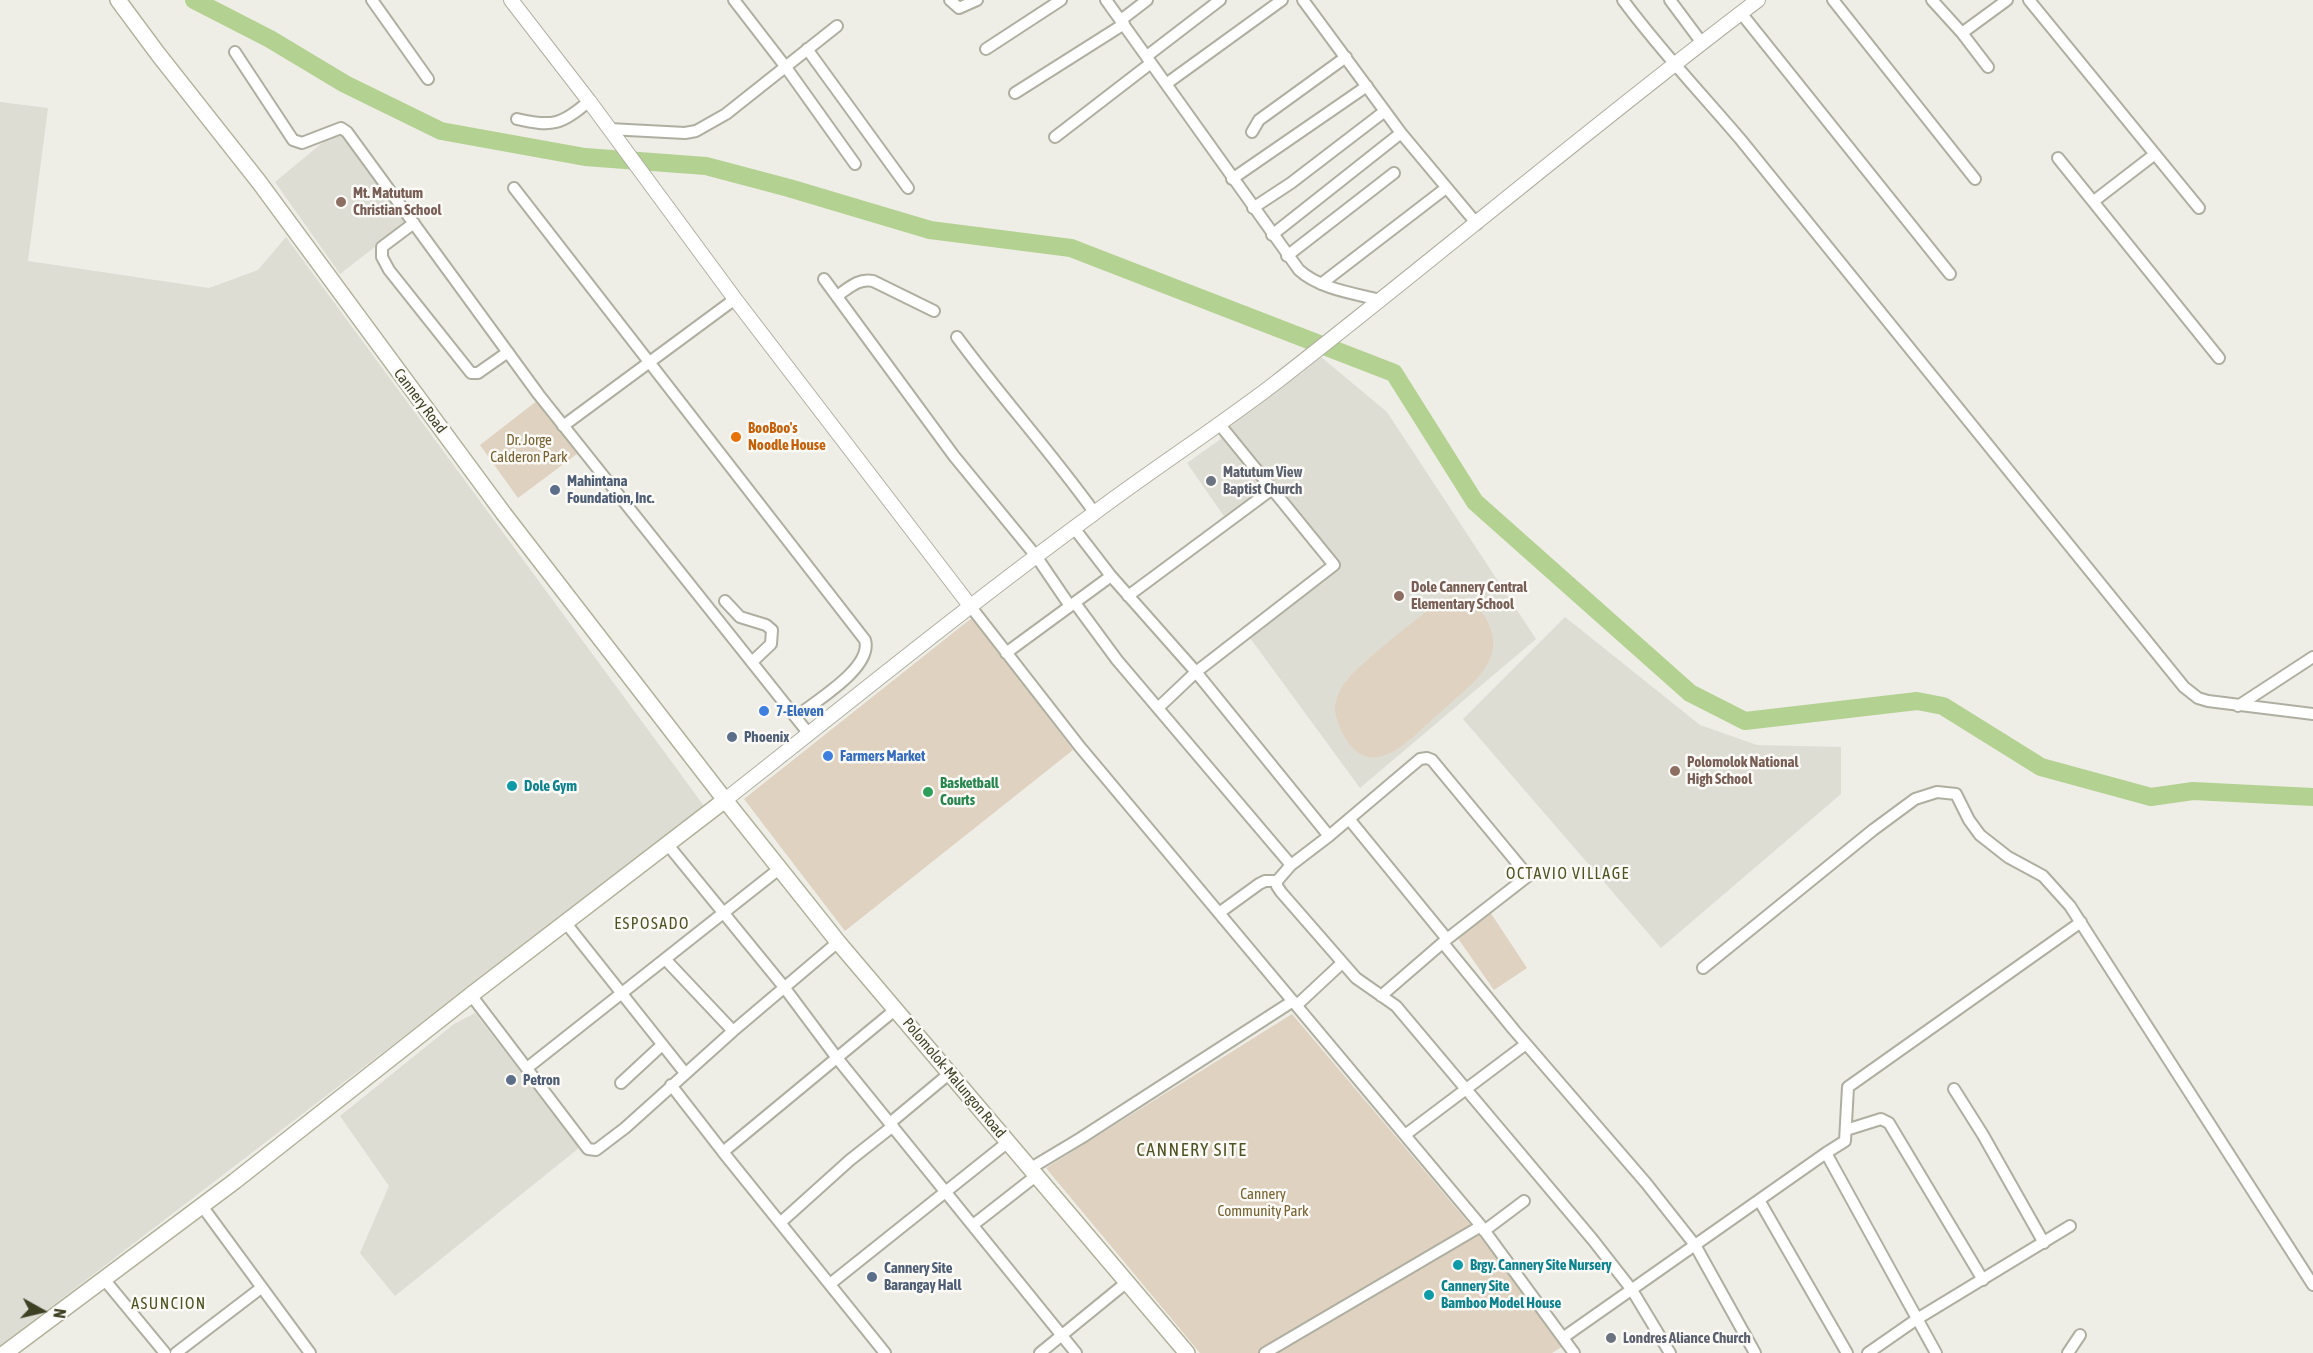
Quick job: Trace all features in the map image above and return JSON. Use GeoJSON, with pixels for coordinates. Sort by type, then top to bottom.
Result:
{"type":"FeatureCollection","features":[{"type":"Feature","properties":{"kind":"main road","name":"Cannery Road"},"geometry":{"type":"LineString","coordinates":[[118,0],[259,182],[504,514],[724,800]]}},
{"type":"Feature","properties":{"kind":"main road"},"geometry":{"type":"LineString","coordinates":[[5,1353],[202,1206],[724,800]]}},
{"type":"Feature","properties":{"kind":"main road","name":"Polomolok-Malungon Road"},"geometry":{"type":"LineString","coordinates":[[724,800],[838,942],[1187,1353]]}},
{"type":"Feature","properties":{"kind":"street"},"geometry":{"type":"LineString","coordinates":[[372,0],[428,79]]}},
{"type":"Feature","properties":{"kind":"street"},"geometry":{"type":"LineString","coordinates":[[511,0],[589,101],[735,299],[1006,653],[1080,747],[1482,1229],[1574,1353]]}},
{"type":"Feature","properties":{"kind":"street"},"geometry":{"type":"LineString","coordinates":[[734,0],[785,66],[855,164]]}},
{"type":"Feature","properties":{"kind":"street"},"geometry":{"type":"LineString","coordinates":[[950,0],[959,8],[977,0]]}},
{"type":"Feature","properties":{"kind":"street"},"geometry":{"type":"LineString","coordinates":[[986,49],[1061,0]]}},
{"type":"Feature","properties":{"kind":"street"},"geometry":{"type":"LineString","coordinates":[[1106,0],[1287,256],[1308,278],[1321,284],[1380,300]]}},
{"type":"Feature","properties":{"kind":"street"},"geometry":{"type":"LineString","coordinates":[[1015,93],[1123,22],[1147,0]]}},
{"type":"Feature","properties":{"kind":"street"},"geometry":{"type":"LineString","coordinates":[[1055,136],[1220,0]]}},
{"type":"Feature","properties":{"kind":"street"},"geometry":{"type":"LineString","coordinates":[[1166,84],[1282,0]]}},
{"type":"Feature","properties":{"kind":"street"},"geometry":{"type":"LineString","coordinates":[[1303,0],[1401,133],[1477,224]]}},
{"type":"Feature","properties":{"kind":"street"},"geometry":{"type":"LineString","coordinates":[[1623,0],[1673,65],[1704,96],[1741,140],[2184,687],[2198,698],[2238,706],[2313,714]]}},
{"type":"Feature","properties":{"kind":"street"},"geometry":{"type":"LineString","coordinates":[[1670,0],[1702,43]]}},
{"type":"Feature","properties":{"kind":"street"},"geometry":{"type":"LineString","coordinates":[[724,800],[1094,512],[1220,425],[1758,0]]}},
{"type":"Feature","properties":{"kind":"street"},"geometry":{"type":"LineString","coordinates":[[1833,0],[1974,179]]}},
{"type":"Feature","properties":{"kind":"street"},"geometry":{"type":"LineString","coordinates":[[1932,0],[1962,33],[1988,67]]}},
{"type":"Feature","properties":{"kind":"street"},"geometry":{"type":"LineString","coordinates":[[1962,33],[2007,0]]}},
{"type":"Feature","properties":{"kind":"street"},"geometry":{"type":"LineString","coordinates":[[2030,0],[2199,208]]}},
{"type":"Feature","properties":{"kind":"street"},"geometry":{"type":"LineString","coordinates":[[1741,13],[1950,274]]}},
{"type":"Feature","properties":{"kind":"street"},"geometry":{"type":"LineString","coordinates":[[609,129],[685,133],[696,131],[726,114],[837,26]]}},
{"type":"Feature","properties":{"kind":"street"},"geometry":{"type":"LineString","coordinates":[[807,49],[908,188]]}},
{"type":"Feature","properties":{"kind":"street"},"geometry":{"type":"LineString","coordinates":[[235,52],[293,140],[302,143],[338,128],[344,129],[563,426],[809,734]]}},
{"type":"Feature","properties":{"kind":"street"},"geometry":{"type":"LineString","coordinates":[[1252,132],[1259,120],[1346,57]]}},
{"type":"Feature","properties":{"kind":"street"},"geometry":{"type":"LineString","coordinates":[[1232,179],[1367,86]]}},
{"type":"Feature","properties":{"kind":"street"},"geometry":{"type":"LineString","coordinates":[[517,119],[538,124],[557,123],[573,115],[589,101]]}},
{"type":"Feature","properties":{"kind":"street"},"geometry":{"type":"LineString","coordinates":[[1253,208],[1291,183],[1385,111]]}},
{"type":"Feature","properties":{"kind":"street"},"geometry":{"type":"LineString","coordinates":[[1272,235],[1401,133]]}},
{"type":"Feature","properties":{"kind":"street"},"geometry":{"type":"LineString","coordinates":[[2094,201],[2156,154]]}},
{"type":"Feature","properties":{"kind":"street"},"geometry":{"type":"LineString","coordinates":[[2058,158],[2219,358]]}},
{"type":"Feature","properties":{"kind":"street"},"geometry":{"type":"LineString","coordinates":[[1287,256],[1394,173]]}},
{"type":"Feature","properties":{"kind":"street"},"geometry":{"type":"LineString","coordinates":[[514,188],[865,640],[867,647],[865,654],[853,672],[796,717]]}},
{"type":"Feature","properties":{"kind":"street"},"geometry":{"type":"LineString","coordinates":[[1321,284],[1446,188]]}},
{"type":"Feature","properties":{"kind":"street"},"geometry":{"type":"LineString","coordinates":[[414,223],[382,247],[382,257],[389,270],[471,373],[478,373],[508,352]]}},
{"type":"Feature","properties":{"kind":"street"},"geometry":{"type":"LineString","coordinates":[[824,279],[954,456],[1117,660],[1292,865]]}},
{"type":"Feature","properties":{"kind":"street"},"geometry":{"type":"LineString","coordinates":[[837,296],[857,281],[864,279],[873,281],[934,311]]}},
{"type":"Feature","properties":{"kind":"street"},"geometry":{"type":"LineString","coordinates":[[563,426],[735,299]]}},
{"type":"Feature","properties":{"kind":"street"},"geometry":{"type":"LineString","coordinates":[[957,337],[988,380],[1047,450],[1094,512]]}},
{"type":"Feature","properties":{"kind":"street"},"geometry":{"type":"LineString","coordinates":[[1158,708],[1196,672],[1334,565],[1220,425]]}},
{"type":"Feature","properties":{"kind":"street"},"geometry":{"type":"LineString","coordinates":[[1128,596],[1271,490]]}},
{"type":"Feature","properties":{"kind":"street"},"geometry":{"type":"LineString","coordinates":[[1074,528],[1111,576],[1196,672],[1329,837]]}},
{"type":"Feature","properties":{"kind":"street"},"geometry":{"type":"LineString","coordinates":[[1006,653],[1111,576]]}},
{"type":"Feature","properties":{"kind":"street"},"geometry":{"type":"LineString","coordinates":[[725,601],[740,617],[766,625],[772,630],[771,644],[752,662]]}},
{"type":"Feature","properties":{"kind":"street"},"geometry":{"type":"LineString","coordinates":[[2238,706],[2313,657]]}},
{"type":"Feature","properties":{"kind":"street"},"geometry":{"type":"LineString","coordinates":[[1219,913],[1259,884],[1265,881],[1277,881],[1292,865],[1329,837],[1420,759],[1430,758],[1528,876],[1445,941],[1381,996]]}},
{"type":"Feature","properties":{"kind":"street"},"geometry":{"type":"LineString","coordinates":[[1703,968],[1872,830],[1915,799],[1937,792],[1956,794],[1969,820],[1980,835],[2008,857],[2043,876],[2058,891],[2313,1285]]}},
{"type":"Feature","properties":{"kind":"street"},"geometry":{"type":"LineString","coordinates":[[1349,819],[1526,1044],[1646,1183],[1695,1245],[1755,1353]]}},
{"type":"Feature","properties":{"kind":"street"},"geometry":{"type":"LineString","coordinates":[[668,845],[1076,1353]]}},
{"type":"Feature","properties":{"kind":"street"},"geometry":{"type":"LineString","coordinates":[[527,1068],[779,869]]}},
{"type":"Feature","properties":{"kind":"street"},"geometry":{"type":"LineString","coordinates":[[1277,881],[1281,892],[1356,978],[1396,1006],[1593,1240],[1632,1290],[1670,1353]]}},
{"type":"Feature","properties":{"kind":"street"},"geometry":{"type":"LineString","coordinates":[[565,922],[685,1073]]}},
{"type":"Feature","properties":{"kind":"street"},"geometry":{"type":"LineString","coordinates":[[1564,1337],[1826,1153],[1843,1144],[1848,1087],[2080,922]]}},
{"type":"Feature","properties":{"kind":"street"},"geometry":{"type":"LineString","coordinates":[[471,995],[588,1149],[599,1149],[838,942]]}},
{"type":"Feature","properties":{"kind":"street"},"geometry":{"type":"LineString","coordinates":[[665,959],[733,1031]]}},
{"type":"Feature","properties":{"kind":"street"},"geometry":{"type":"LineString","coordinates":[[974,1225],[1034,1172],[1081,1138],[1295,1003],[1342,963]]}},
{"type":"Feature","properties":{"kind":"street"},"geometry":{"type":"LineString","coordinates":[[723,1152],[896,1009]]}},
{"type":"Feature","properties":{"kind":"street"},"geometry":{"type":"LineString","coordinates":[[1405,1135],[1526,1044]]}},
{"type":"Feature","properties":{"kind":"street"},"geometry":{"type":"LineString","coordinates":[[621,1083],[662,1045]]}},
{"type":"Feature","properties":{"kind":"street"},"geometry":{"type":"LineString","coordinates":[[780,1223],[950,1073]]}},
{"type":"Feature","properties":{"kind":"street"},"geometry":{"type":"LineString","coordinates":[[671,1085],[885,1353]]}},
{"type":"Feature","properties":{"kind":"street"},"geometry":{"type":"LineString","coordinates":[[1954,1089],[1983,1135],[2044,1243]]}},
{"type":"Feature","properties":{"kind":"street"},"geometry":{"type":"LineString","coordinates":[[1846,1130],[1881,1119],[1889,1123],[1983,1280]]}},
{"type":"Feature","properties":{"kind":"street"},"geometry":{"type":"LineString","coordinates":[[830,1284],[1008,1142]]}},
{"type":"Feature","properties":{"kind":"street"},"geometry":{"type":"LineString","coordinates":[[1826,1153],[1936,1353]]}},
{"type":"Feature","properties":{"kind":"street"},"geometry":{"type":"LineString","coordinates":[[1759,1200],[1847,1353]]}},
{"type":"Feature","properties":{"kind":"street"},"geometry":{"type":"LineString","coordinates":[[1265,1353],[1482,1229],[1524,1201]]}},
{"type":"Feature","properties":{"kind":"street"},"geometry":{"type":"LineString","coordinates":[[202,1206],[304,1351]]}},
{"type":"Feature","properties":{"kind":"street"},"geometry":{"type":"LineString","coordinates":[[1868,1353],[1917,1318],[2070,1226]]}},
{"type":"Feature","properties":{"kind":"street"},"geometry":{"type":"LineString","coordinates":[[103,1278],[165,1353]]}},
{"type":"Feature","properties":{"kind":"street"},"geometry":{"type":"LineString","coordinates":[[1040,1353],[1127,1282]]}},
{"type":"Feature","properties":{"kind":"street"},"geometry":{"type":"LineString","coordinates":[[176,1353],[261,1288]]}},
{"type":"Feature","properties":{"kind":"street"},"geometry":{"type":"LineString","coordinates":[[2068,1353],[2080,1335]]}},
{"type":"Feature","properties":{"kind":"shaded area"},"geometry":{"type":"Polygon","coordinates":[[[0,102],[48,108],[28,261],[209,288],[258,270],[286,237],[704,806],[0,1346],[0,102]]]}},
{"type":"Feature","properties":{"kind":"shaded area","name":"Mt. Matutum Christian School"},"geometry":{"type":"Polygon","coordinates":[[[339,129],[407,222],[340,274],[275,182],[339,129]]]}},
{"type":"Feature","properties":{"kind":"shaded area","name":"Dole Cannery Central Elementary School"},"geometry":{"type":"Polygon","coordinates":[[[1321,357],[1387,412],[1536,639],[1360,788],[1242,627],[1336,565],[1228,426],[1321,357]]]}},
{"type":"Feature","properties":{"kind":"shaded area"},"geometry":{"type":"Polygon","coordinates":[[[1225,436],[1267,489],[1226,519],[1187,463],[1225,436]]]}},
{"type":"Feature","properties":{"kind":"shaded area","name":"Polomolok National High School"},"geometry":{"type":"Polygon","coordinates":[[[1565,617],[1700,725],[1757,745],[1841,747],[1841,794],[1661,948],[1463,719],[1565,617]]]}},
{"type":"Feature","properties":{"kind":"shaded area"},"geometry":{"type":"Polygon","coordinates":[[[475,1013],[579,1148],[395,1296],[360,1253],[389,1186],[340,1116],[454,1024],[475,1013]]]}},
{"type":"Feature","properties":{"kind":"green space","name":"Dr. Jorge Calderon Park"},"geometry":{"type":"Polygon","coordinates":[[[538,400],[577,454],[518,498],[480,445],[538,400]]]}},
{"type":"Feature","properties":{"kind":"green space"},"geometry":{"type":"Polygon","coordinates":[[[1452,596],[1472,602],[1485,617],[1493,643],[1492,654],[1487,665],[1472,684],[1402,746],[1393,752],[1374,758],[1357,752],[1342,732],[1336,714],[1336,702],[1343,686],[1356,670],[1399,633],[1431,608],[1452,596]]]}},
{"type":"Feature","properties":{"kind":"green space"},"geometry":{"type":"Polygon","coordinates":[[[973,617],[1073,750],[845,931],[744,799],[973,617]]]}},
{"type":"Feature","properties":{"kind":"green space"},"geometry":{"type":"Polygon","coordinates":[[[1488,909],[1527,968],[1494,990],[1455,934],[1488,909]]]}},
{"type":"Feature","properties":{"kind":"green space","name":"Cannery Community Park"},"geometry":{"type":"Polygon","coordinates":[[[1292,1014],[1479,1235],[1563,1346],[1552,1353],[1200,1353],[1046,1168],[1292,1014]]]}},
{"type":"Feature","properties":{"kind":"waterway"},"geometry":{"type":"LineString","coordinates":[[194,0],[270,39],[345,84],[441,131],[585,157],[706,166],[930,230],[1071,248],[1394,373],[1475,502],[1690,693],[1745,721],[1917,701],[1943,706],[2041,767],[2151,797],[2193,791],[2313,797]]}},
{"type":"Feature","properties":{"kind":"place","name":"Mt. Matutum Christian School"},"geometry":{"type":"Point","coordinates":[341,202]}},
{"type":"Feature","properties":{"kind":"place","name":"BooBoo's Noodle House"},"geometry":{"type":"Point","coordinates":[736,437]}},
{"type":"Feature","properties":{"kind":"place","name":"Matutum View Baptist Church"},"geometry":{"type":"Point","coordinates":[1211,481]}},
{"type":"Feature","properties":{"kind":"place","name":"Mahintana Foundation, Inc."},"geometry":{"type":"Point","coordinates":[555,490]}},
{"type":"Feature","properties":{"kind":"place","name":"Dole Cannery Central Elementary School"},"geometry":{"type":"Point","coordinates":[1399,596]}},
{"type":"Feature","properties":{"kind":"place","name":"7-Eleven"},"geometry":{"type":"Point","coordinates":[764,711]}},
{"type":"Feature","properties":{"kind":"place","name":"Phoenix"},"geometry":{"type":"Point","coordinates":[732,737]}},
{"type":"Feature","properties":{"kind":"place","name":"Farmers Market"},"geometry":{"type":"Point","coordinates":[828,756]}},
{"type":"Feature","properties":{"kind":"place","name":"Polomolok National High School"},"geometry":{"type":"Point","coordinates":[1675,771]}},
{"type":"Feature","properties":{"kind":"place","name":"Dole Gym"},"geometry":{"type":"Point","coordinates":[512,786]}},
{"type":"Feature","properties":{"kind":"place","name":"Basketball Courts"},"geometry":{"type":"Point","coordinates":[928,792]}},
{"type":"Feature","properties":{"kind":"place","name":"Petron"},"geometry":{"type":"Point","coordinates":[511,1080]}},
{"type":"Feature","properties":{"kind":"place","name":"Brgy. Cannery Site Nursery"},"geometry":{"type":"Point","coordinates":[1458,1265]}},
{"type":"Feature","properties":{"kind":"place","name":"Cannery Site Barangay Hall"},"geometry":{"type":"Point","coordinates":[872,1277]}},
{"type":"Feature","properties":{"kind":"place","name":"Cannery Site Bamboo Model House"},"geometry":{"type":"Point","coordinates":[1429,1295]}},
{"type":"Feature","properties":{"kind":"place","name":"Londres Aliance Church"},"geometry":{"type":"Point","coordinates":[1611,1338]}},
{"type":"Feature","properties":{"kind":"district","name":"OCTAVIO VILLAGE"},"geometry":{"type":"Point","coordinates":[1568,874]}},
{"type":"Feature","properties":{"kind":"district","name":"ESPOSADO"},"geometry":{"type":"Point","coordinates":[652,924]}},
{"type":"Feature","properties":{"kind":"district","name":"CANNERY SITE"},"geometry":{"type":"Point","coordinates":[1192,1150]}},
{"type":"Feature","properties":{"kind":"district","name":"ASUNCION"},"geometry":{"type":"Point","coordinates":[169,1304]}}]}
